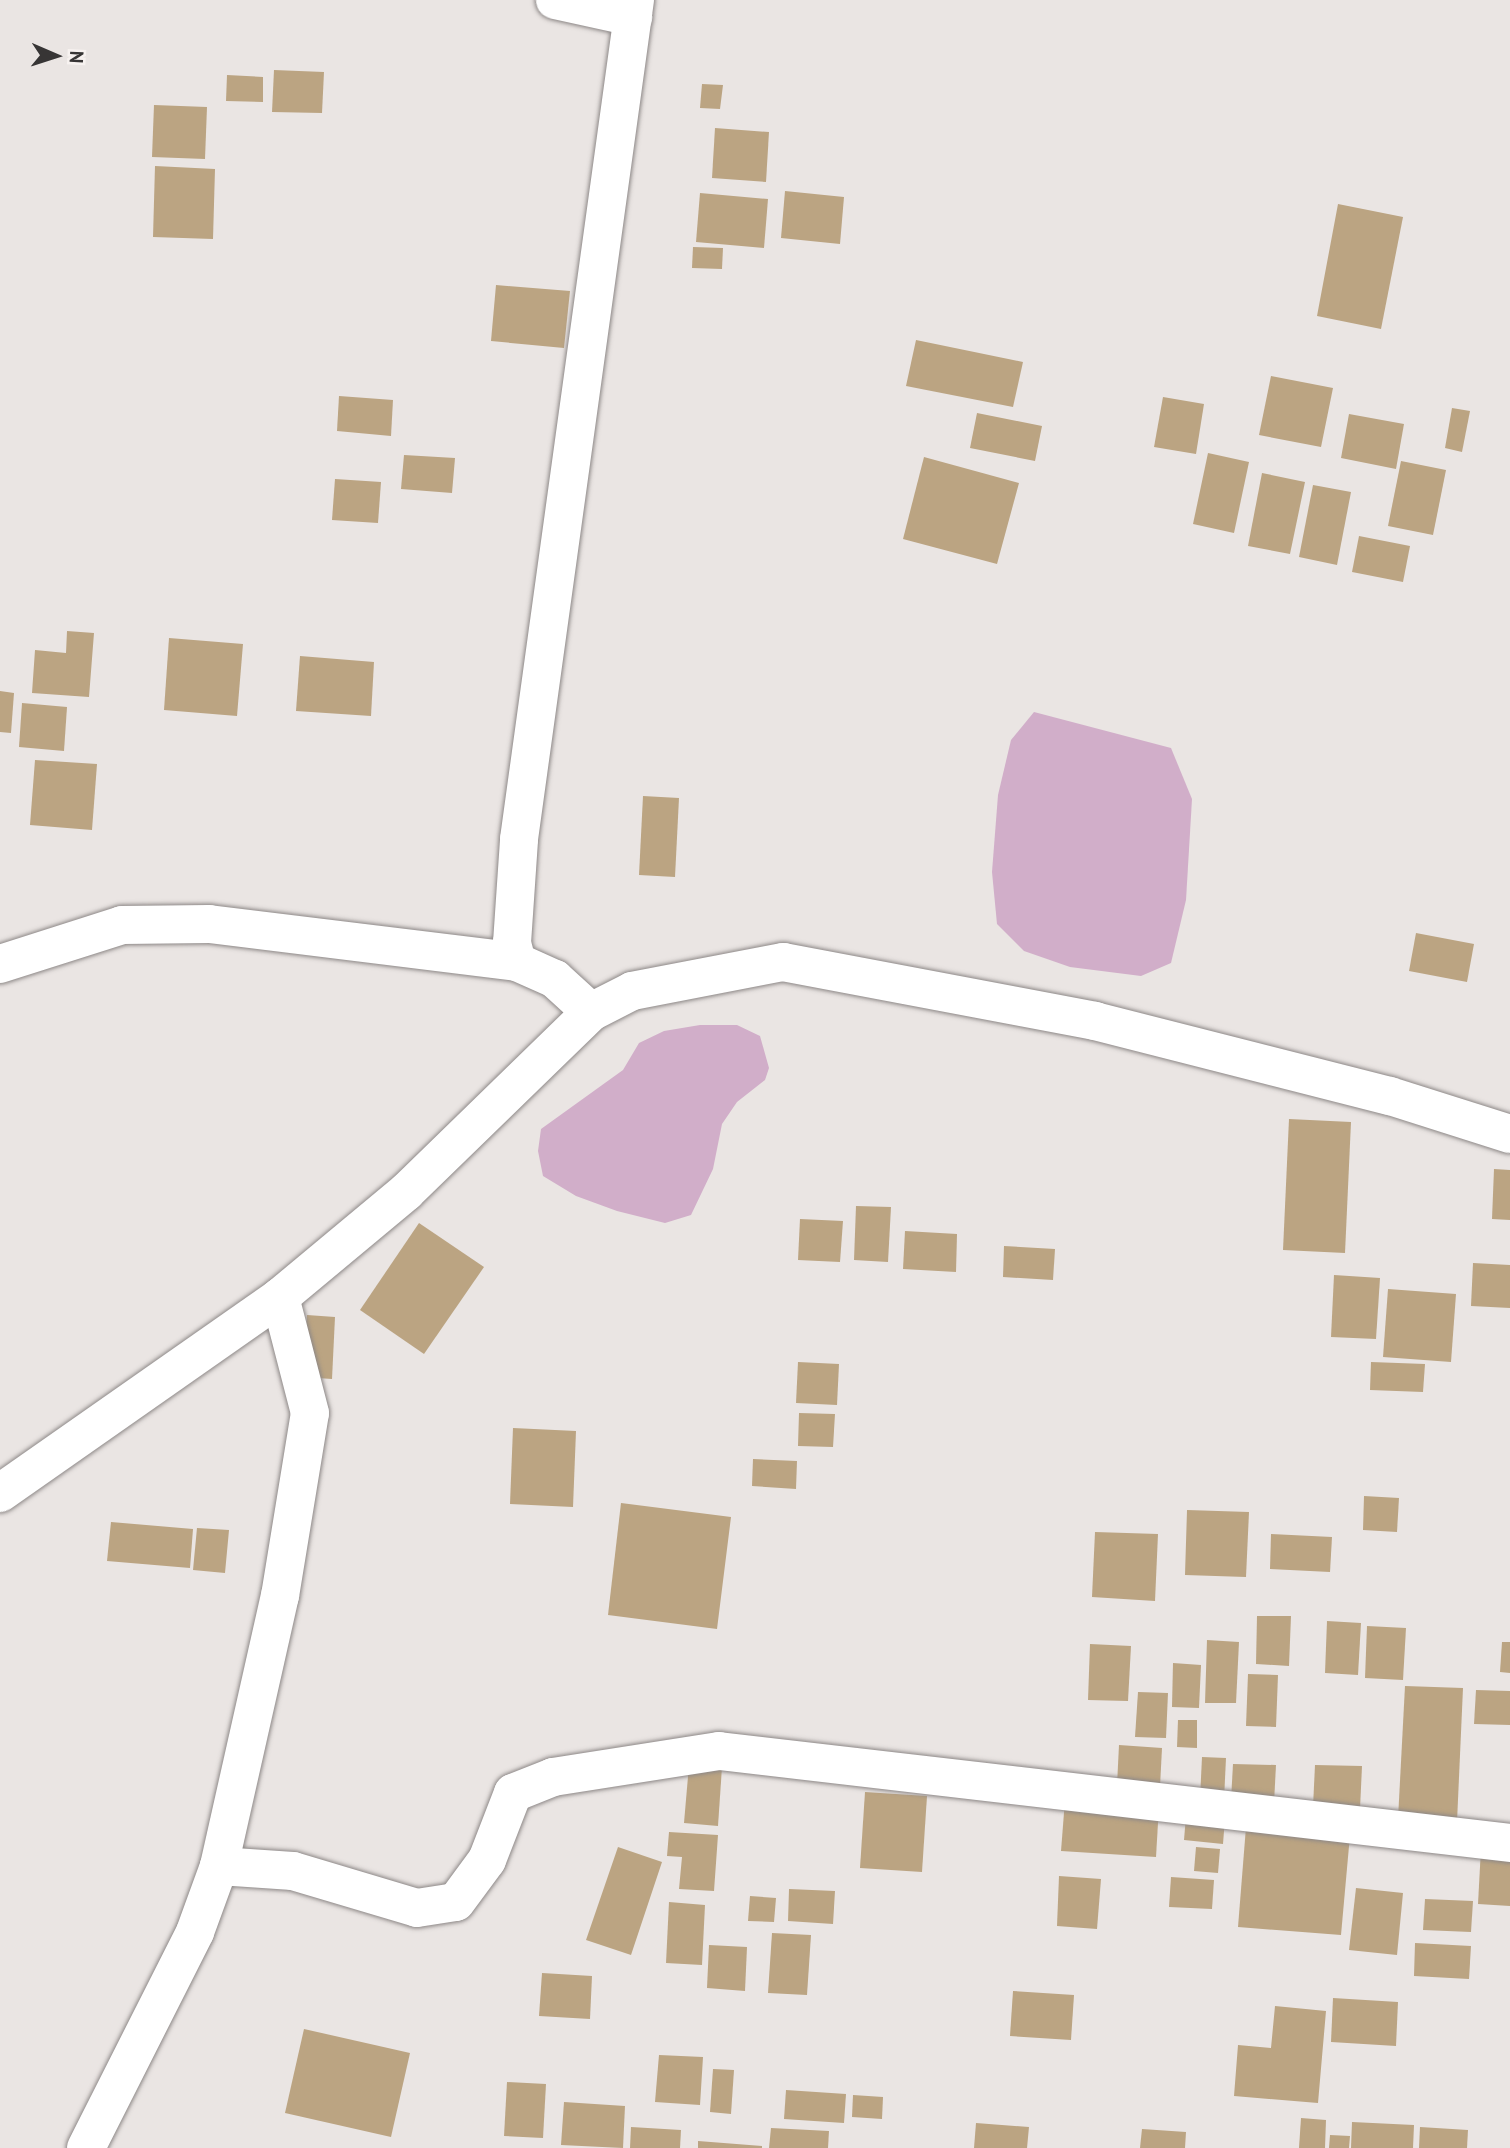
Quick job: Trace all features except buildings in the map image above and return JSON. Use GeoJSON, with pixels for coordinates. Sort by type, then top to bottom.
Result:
{"type":"FeatureCollection","features":[{"type":"Feature","properties":{"kind":"street"},"geometry":{"type":"LineString","coordinates":[[517,962],[512,943],[519,839],[634,9],[555,0]]}},
{"type":"Feature","properties":{"kind":"street"},"geometry":{"type":"LineString","coordinates":[[0,964],[122,925],[209,924],[517,962],[555,979],[591,1012]]}},
{"type":"Feature","properties":{"kind":"street"},"geometry":{"type":"LineString","coordinates":[[0,1493],[280,1297],[406,1192],[591,1012],[632,991],[783,962],[1095,1021],[1390,1096],[1510,1134]]}},
{"type":"Feature","properties":{"kind":"street"},"geometry":{"type":"LineString","coordinates":[[86,2148],[195,1932],[219,1866],[280,1596],[310,1413],[280,1297]]}},
{"type":"Feature","properties":{"kind":"street"},"geometry":{"type":"LineString","coordinates":[[219,1866],[293,1871],[417,1909],[456,1902],[487,1860],[513,1793],[553,1777],[719,1751],[1510,1843]]}},
{"type":"Feature","properties":{"kind":"shaded area"},"geometry":{"type":"Polygon","coordinates":[[[1034,712],[1171,748],[1192,799],[1186,900],[1171,963],[1141,976],[1070,967],[1024,951],[997,924],[992,872],[998,795],[1011,740],[1034,712]]]}},
{"type":"Feature","properties":{"kind":"shaded area"},"geometry":{"type":"Polygon","coordinates":[[[700,1025],[737,1025],[760,1036],[769,1068],[765,1080],[737,1102],[722,1124],[713,1169],[691,1215],[665,1223],[617,1211],[576,1196],[543,1176],[538,1151],[541,1129],[623,1070],[639,1043],[664,1031],[700,1025]]]}}]}
